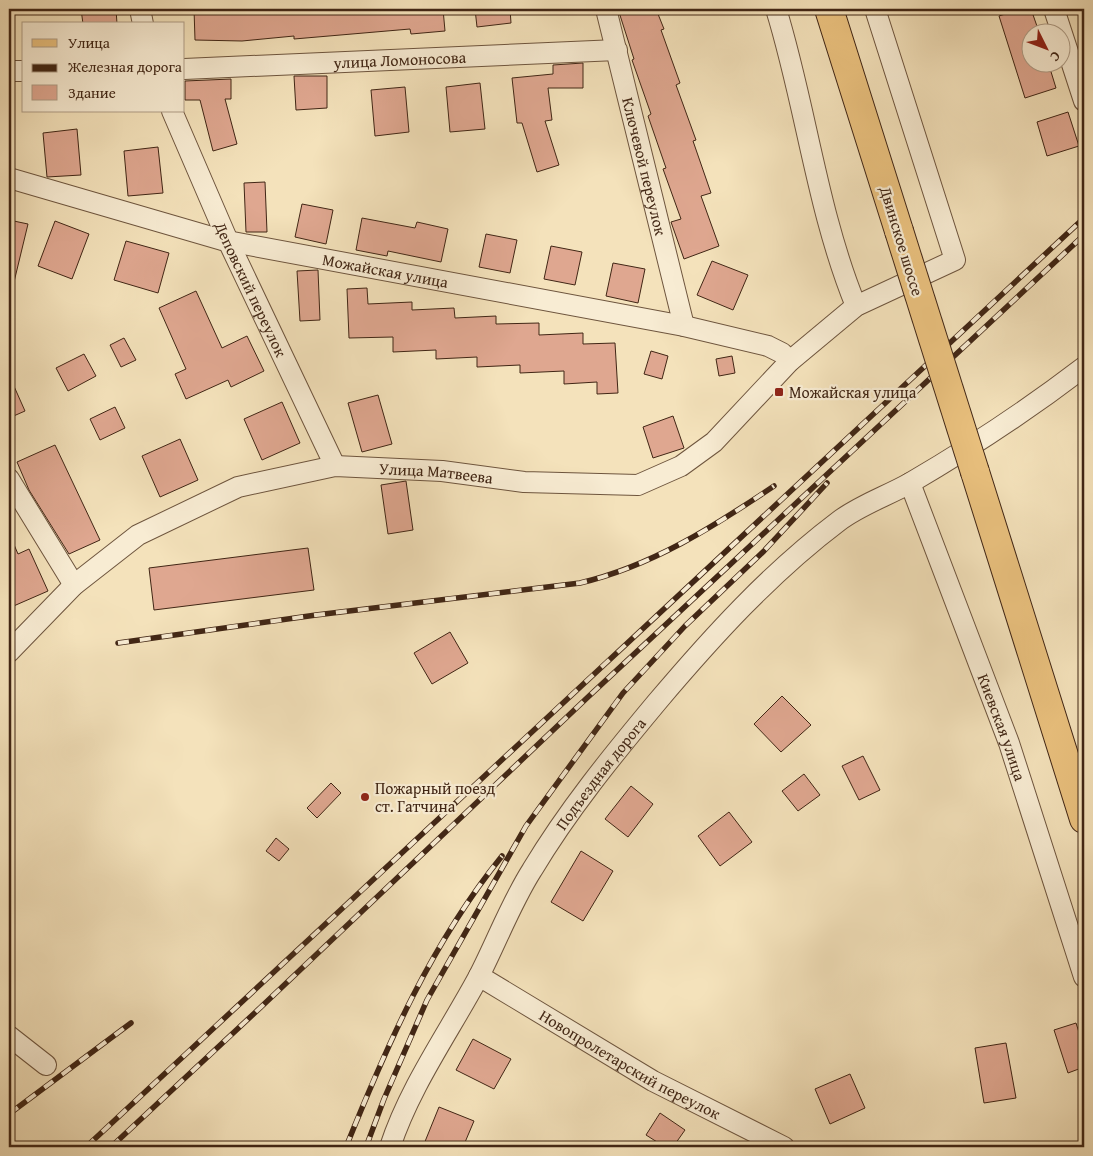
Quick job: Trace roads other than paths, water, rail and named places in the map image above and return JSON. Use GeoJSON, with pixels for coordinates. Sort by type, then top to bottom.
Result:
{"type":"FeatureCollection","features":[{"type":"Feature","properties":{"kind":"main road","name":"Двинское шоссе"},"geometry":{"type":"LineString","coordinates":[[829,9],[1084,819]]}},
{"type":"Feature","properties":{"kind":"street"},"geometry":{"type":"LineString","coordinates":[[140,9],[143,22]]}},
{"type":"Feature","properties":{"kind":"street","name":"Ключевой переулок"},"geometry":{"type":"LineString","coordinates":[[606,9],[684,326]]}},
{"type":"Feature","properties":{"kind":"street"},"geometry":{"type":"LineString","coordinates":[[776,9],[788,49],[812,154],[844,278],[856,306]]}},
{"type":"Feature","properties":{"kind":"street","name":"Улица Матвеева"},"geometry":{"type":"LineString","coordinates":[[9,652],[32,625],[74,585],[138,535],[238,487],[336,466],[442,471],[524,482],[638,485],[681,466],[714,442],[790,361],[856,306],[955,260],[875,9]]}},
{"type":"Feature","properties":{"kind":"street"},"geometry":{"type":"LineString","coordinates":[[1054,9],[1084,101]]}},
{"type":"Feature","properties":{"kind":"street","name":"улица Ломоносова"},"geometry":{"type":"LineString","coordinates":[[185,69],[617,50]]}},
{"type":"Feature","properties":{"kind":"street"},"geometry":{"type":"LineString","coordinates":[[9,71],[22,71]]}},
{"type":"Feature","properties":{"kind":"street","name":"Деповский переулок"},"geometry":{"type":"LineString","coordinates":[[172,112],[228,241],[336,466]]}},
{"type":"Feature","properties":{"kind":"street","name":"Можайская улица"},"geometry":{"type":"LineString","coordinates":[[9,178],[228,241],[684,326],[768,346],[782,353],[790,361]]}},
{"type":"Feature","properties":{"kind":"street","name":"Подъездная дорога"},"geometry":{"type":"LineString","coordinates":[[390,1147],[397,1127],[479,976],[530,873],[562,823],[606,764],[700,652],[777,572],[841,519],[910,483],[1048,395],[1084,367]]}},
{"type":"Feature","properties":{"kind":"street"},"geometry":{"type":"LineString","coordinates":[[9,479],[74,585]]}},
{"type":"Feature","properties":{"kind":"street","name":"Киевская улица"},"geometry":{"type":"LineString","coordinates":[[910,483],[1008,743],[1084,977]]}},
{"type":"Feature","properties":{"kind":"street","name":"Новопролетарский переулок"},"geometry":{"type":"LineString","coordinates":[[479,976],[653,1081],[784,1147]]}},
{"type":"Feature","properties":{"kind":"street"},"geometry":{"type":"LineString","coordinates":[[9,1036],[46,1065]]}},
{"type":"Feature","properties":{"kind":"railway"},"geometry":{"type":"LineString","coordinates":[[86,1147],[1084,218]]}},
{"type":"Feature","properties":{"kind":"railway"},"geometry":{"type":"LineString","coordinates":[[111,1147],[588,697],[1084,235]]}},
{"type":"Feature","properties":{"kind":"railway"},"geometry":{"type":"LineString","coordinates":[[366,1147],[384,1099],[427,1000],[526,826],[623,693],[685,626],[764,551],[827,483]]}},
{"type":"Feature","properties":{"kind":"railway"},"geometry":{"type":"LineString","coordinates":[[118,643],[316,615],[580,583],[607,576],[657,556],[705,530],[774,486]]}},
{"type":"Feature","properties":{"kind":"railway"},"geometry":{"type":"LineString","coordinates":[[346,1147],[378,1070],[413,996],[454,924],[502,856]]}},
{"type":"Feature","properties":{"kind":"railway"},"geometry":{"type":"LineString","coordinates":[[9,1114],[131,1023]]}},
{"type":"Feature","properties":{"kind":"place","name":"Можайская улица"},"geometry":{"type":"Point","coordinates":[779,392]}},
{"type":"Feature","properties":{"kind":"place","name":"Пожарный поезд ст. Гатчина"},"geometry":{"type":"Point","coordinates":[365,797]}}]}
